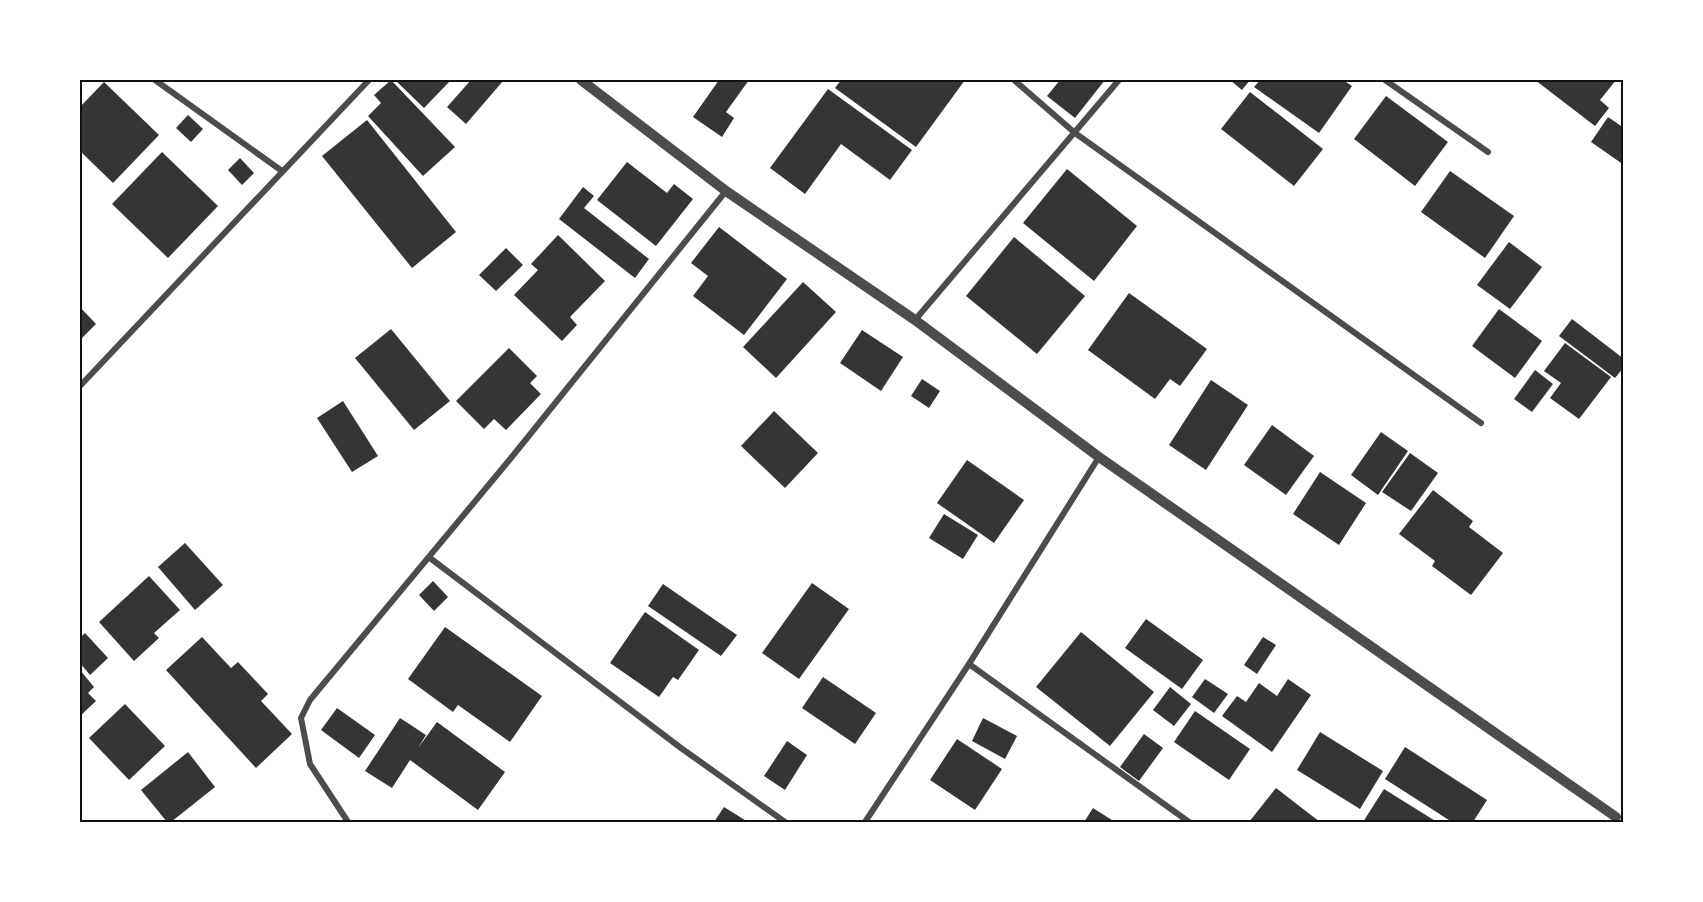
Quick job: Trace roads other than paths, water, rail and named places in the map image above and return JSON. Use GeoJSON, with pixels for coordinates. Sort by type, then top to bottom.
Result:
{"type":"FeatureCollection","features":[{"type":"Feature","properties":{"kind":"street"},"geometry":{"type":"LineString","coordinates":[[155,80],[282,171]]}},
{"type":"Feature","properties":{"kind":"street"},"geometry":{"type":"LineString","coordinates":[[80,386],[369,80]]}},
{"type":"Feature","properties":{"kind":"street"},"geometry":{"type":"LineString","coordinates":[[581,80],[726,191],[915,320],[1099,458],[1615,820]]}},
{"type":"Feature","properties":{"kind":"street"},"geometry":{"type":"LineString","coordinates":[[1014,80],[1075,133],[1481,423]]}},
{"type":"Feature","properties":{"kind":"street"},"geometry":{"type":"LineString","coordinates":[[915,320],[1119,80]]}},
{"type":"Feature","properties":{"kind":"street"},"geometry":{"type":"LineString","coordinates":[[1385,80],[1488,152]]}},
{"type":"Feature","properties":{"kind":"street"},"geometry":{"type":"LineString","coordinates":[[348,822],[310,764],[301,718],[310,700],[430,558],[726,191]]}},
{"type":"Feature","properties":{"kind":"street"},"geometry":{"type":"LineString","coordinates":[[865,822],[969,664],[1099,458]]}},
{"type":"Feature","properties":{"kind":"street"},"geometry":{"type":"LineString","coordinates":[[430,558],[671,741],[785,822]]}},
{"type":"Feature","properties":{"kind":"street"},"geometry":{"type":"LineString","coordinates":[[969,664],[1189,822]]}}]}
